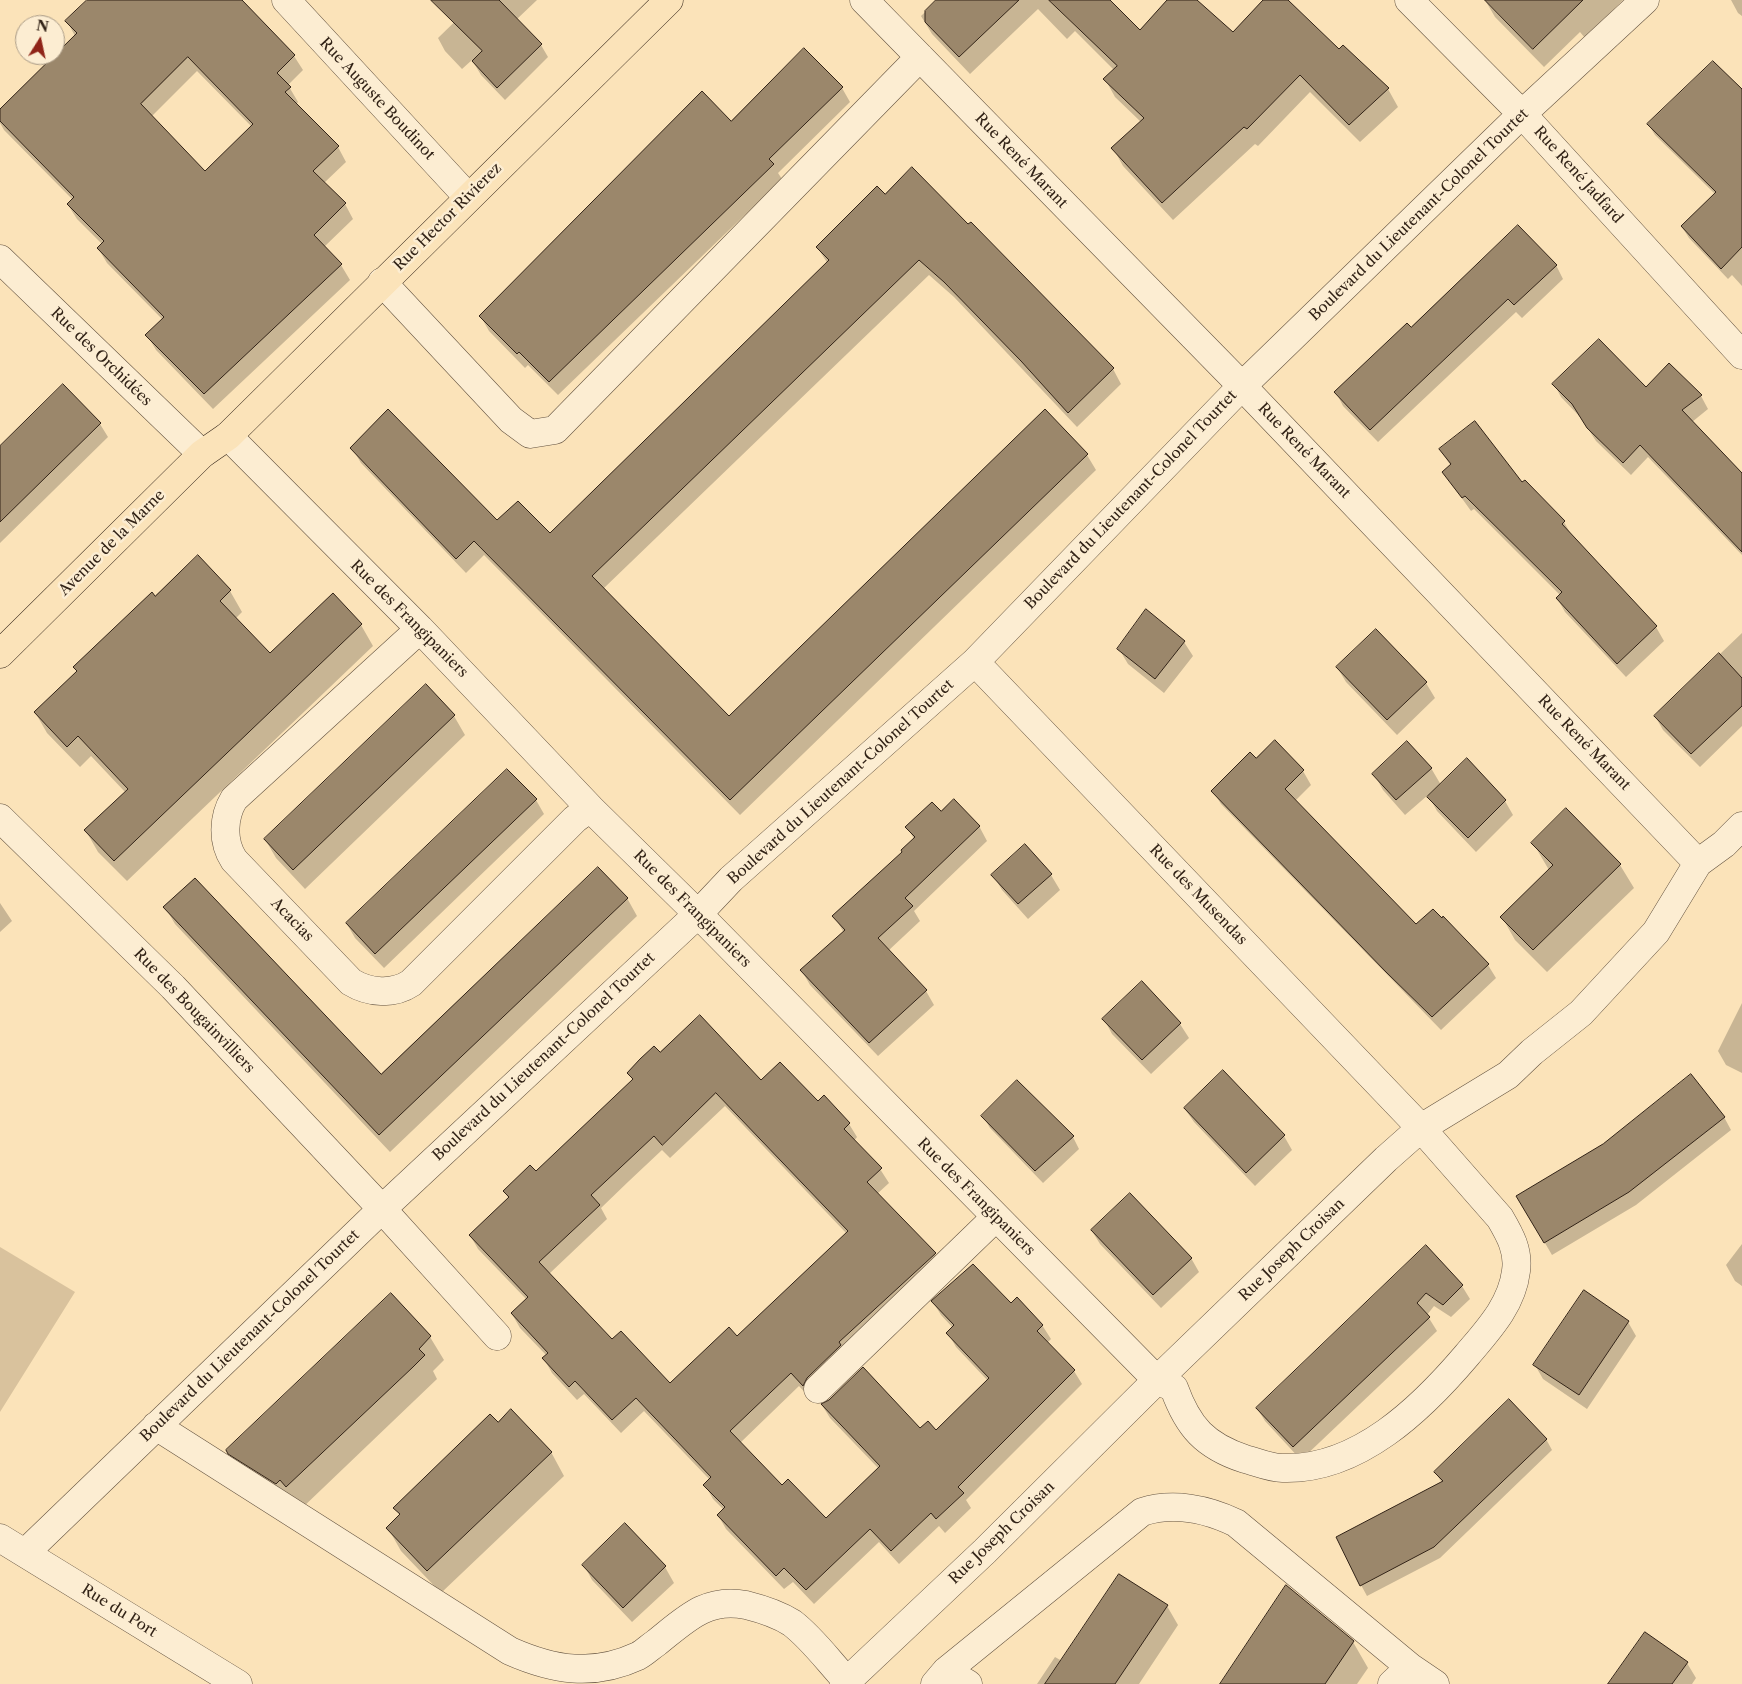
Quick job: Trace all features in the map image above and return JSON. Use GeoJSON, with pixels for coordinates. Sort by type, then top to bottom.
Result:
{"type":"FeatureCollection","features":[{"type":"Feature","properties":{"kind":"main road","name":"Rue Hector Rivierez"},"geometry":{"type":"LineString","coordinates":[[228,436],[669,0]]}},
{"type":"Feature","properties":{"kind":"main road","name":"Avenue de la Marne"},"geometry":{"type":"LineString","coordinates":[[0,654],[202,454],[228,436]]}},
{"type":"Feature","properties":{"kind":"street","name":"Rue Auguste Boudinot"},"geometry":{"type":"LineString","coordinates":[[286,0],[468,197]]}},
{"type":"Feature","properties":{"kind":"street","name":"Rue René Marant"},"geometry":{"type":"LineString","coordinates":[[864,0],[1242,386],[1698,863]]}},
{"type":"Feature","properties":{"kind":"street","name":"Rue René Jadfard"},"geometry":{"type":"LineString","coordinates":[[1409,0],[1522,114],[1742,355]]}},
{"type":"Feature","properties":{"kind":"street","name":"Boulevard du Lieutenant-Colonel Tourtet"},"geometry":{"type":"LineString","coordinates":[[25,1553],[382,1209],[698,914],[731,879],[975,662],[1242,386],[1522,114],[1645,0]]}},
{"type":"Feature","properties":{"kind":"street"},"geometry":{"type":"LineString","coordinates":[[382,282],[511,420],[530,434],[555,430],[920,57]]}},
{"type":"Feature","properties":{"kind":"street","name":"Rue des Orchidées"},"geometry":{"type":"LineString","coordinates":[[0,259],[202,454]]}},
{"type":"Feature","properties":{"kind":"street","name":"Rue des Frangipaniers"},"geometry":{"type":"LineString","coordinates":[[228,436],[420,629],[590,808],[698,914],[1157,1380]]}},
{"type":"Feature","properties":{"kind":"street","name":"Acacias"},"geometry":{"type":"LineString","coordinates":[[420,629],[234,799],[228,808],[225,828],[229,852],[234,860],[351,982],[368,990],[388,991],[403,988],[411,983],[575,819],[590,808]]}},
{"type":"Feature","properties":{"kind":"street","name":"Rue des Musendas"},"geometry":{"type":"LineString","coordinates":[[975,662],[1421,1128],[1500,1218],[1515,1248],[1517,1257],[1514,1284],[1503,1309],[1431,1396],[1403,1420],[1353,1452],[1307,1466],[1281,1468],[1240,1457],[1208,1442],[1187,1418],[1174,1388],[1157,1380]]}},
{"type":"Feature","properties":{"kind":"street","name":"Rue des Bougainvilliers"},"geometry":{"type":"LineString","coordinates":[[0,818],[173,987],[382,1209],[497,1336]]}},
{"type":"Feature","properties":{"kind":"street","name":"Rue Joseph Croisan"},"geometry":{"type":"LineString","coordinates":[[845,1682],[985,1551],[1157,1380],[1386,1159],[1421,1128],[1508,1075],[1532,1052],[1581,1013],[1656,932],[1698,863],[1724,844],[1742,826]]}},
{"type":"Feature","properties":{"kind":"street"},"geometry":{"type":"LineString","coordinates":[[818,1389],[996,1217]]}},
{"type":"Feature","properties":{"kind":"street"},"geometry":{"type":"LineString","coordinates":[[156,1426],[510,1651],[536,1662],[560,1668],[584,1670],[639,1656],[702,1608],[722,1602],[735,1603],[774,1613],[792,1624],[845,1682]]}},
{"type":"Feature","properties":{"kind":"street"},"geometry":{"type":"LineString","coordinates":[[950,1680],[1142,1512],[1155,1508],[1170,1507],[1205,1512],[1236,1523],[1401,1675],[1435,1684]]}},
{"type":"Feature","properties":{"kind":"street","name":"Rue du Port"},"geometry":{"type":"LineString","coordinates":[[0,1538],[238,1684]]}},
{"type":"Feature","properties":{"kind":"shaded area"},"geometry":{"type":"Polygon","coordinates":[[[0,1247],[75,1292],[0,1412],[0,1247]]]}},
{"type":"Feature","properties":{"kind":"building"},"geometry":{"type":"Polygon","coordinates":[[[87,0],[242,0],[295,55],[277,73],[291,87],[285,92],[339,146],[313,171],[346,203],[314,235],[342,264],[204,394],[145,335],[164,317],[97,248],[104,241],[67,204],[74,197],[0,121],[0,109],[45,65],[65,65],[65,45],[77,33],[65,21],[87,0]],[[188,57],[141,104],[205,171],[253,124],[188,57]]]}},
{"type":"Feature","properties":{"kind":"building"},"geometry":{"type":"Polygon","coordinates":[[[431,0],[499,0],[542,44],[497,88],[472,61],[482,51],[431,0]]]}},
{"type":"Feature","properties":{"kind":"building"},"geometry":{"type":"Polygon","coordinates":[[[936,0],[1019,0],[959,57],[925,22],[925,11],[936,0]]]}},
{"type":"Feature","properties":{"kind":"building"},"geometry":{"type":"Polygon","coordinates":[[[1049,0],[1110,0],[1140,30],[1167,0],[1197,0],[1233,32],[1263,0],[1288,0],[1339,49],[1343,45],[1389,88],[1349,125],[1300,75],[1247,129],[1244,127],[1162,203],[1111,148],[1144,118],[1103,79],[1117,66],[1049,0]]]}},
{"type":"Feature","properties":{"kind":"building"},"geometry":{"type":"Polygon","coordinates":[[[1485,0],[1583,0],[1533,49],[1485,0]]]}},
{"type":"Feature","properties":{"kind":"building"},"geometry":{"type":"Polygon","coordinates":[[[804,48],[843,87],[769,159],[774,164],[549,382],[519,352],[517,354],[479,316],[702,91],[731,121],[804,48]]]}},
{"type":"Feature","properties":{"kind":"building"},"geometry":{"type":"Polygon","coordinates":[[[1713,61],[1742,89],[1742,247],[1721,269],[1681,226],[1716,192],[1647,124],[1713,61]]]}},
{"type":"Feature","properties":{"kind":"building"},"geometry":{"type":"Polygon","coordinates":[[[912,167],[968,224],[971,222],[1114,368],[1068,413],[1021,361],[944,282],[919,260],[592,576],[729,716],[1045,409],[1088,454],[730,800],[474,541],[456,559],[350,448],[388,409],[497,520],[518,501],[550,533],[829,260],[816,247],[877,186],[885,194],[912,167]]]}},
{"type":"Feature","properties":{"kind":"building"},"geometry":{"type":"Polygon","coordinates":[[[1518,225],[1557,265],[1514,305],[1508,299],[1370,430],[1334,392],[1407,323],[1411,327],[1518,225]]]}},
{"type":"Feature","properties":{"kind":"building"},"geometry":{"type":"Polygon","coordinates":[[[1599,339],[1646,387],[1669,363],[1702,395],[1682,410],[1742,473],[1742,552],[1640,445],[1623,463],[1587,428],[1572,404],[1552,384],[1599,339]]]}},
{"type":"Feature","properties":{"kind":"building"},"geometry":{"type":"Polygon","coordinates":[[[63,384],[101,423],[0,522],[0,446],[63,384]]]}},
{"type":"Feature","properties":{"kind":"building"},"geometry":{"type":"Polygon","coordinates":[[[1475,421],[1522,482],[1525,480],[1565,521],[1562,524],[1657,626],[1617,664],[1556,598],[1562,592],[1465,496],[1462,498],[1442,472],[1451,464],[1439,449],[1475,421]]]}},
{"type":"Feature","properties":{"kind":"building"},"geometry":{"type":"Polygon","coordinates":[[[198,555],[231,590],[220,601],[270,653],[333,593],[362,624],[114,861],[84,830],[128,789],[78,736],[67,747],[34,712],[77,671],[73,667],[152,592],[155,596],[198,555]]]}},
{"type":"Feature","properties":{"kind":"building"},"geometry":{"type":"Polygon","coordinates":[[[1146,609],[1185,641],[1155,679],[1117,649],[1146,609]]]}},
{"type":"Feature","properties":{"kind":"building"},"geometry":{"type":"Polygon","coordinates":[[[1376,629],[1427,682],[1387,720],[1336,667],[1376,629]]]}},
{"type":"Feature","properties":{"kind":"building"},"geometry":{"type":"Polygon","coordinates":[[[1719,653],[1742,678],[1742,706],[1691,754],[1654,716],[1719,653]]]}},
{"type":"Feature","properties":{"kind":"building"},"geometry":{"type":"Polygon","coordinates":[[[426,684],[455,715],[293,870],[264,839],[426,684]]]}},
{"type":"Feature","properties":{"kind":"building"},"geometry":{"type":"Polygon","coordinates":[[[1275,740],[1304,770],[1285,789],[1416,924],[1433,909],[1442,918],[1443,916],[1489,964],[1432,1017],[1211,791],[1250,752],[1256,758],[1275,740]]]}},
{"type":"Feature","properties":{"kind":"building"},"geometry":{"type":"Polygon","coordinates":[[[1407,741],[1432,768],[1396,800],[1372,774],[1407,741]]]}},
{"type":"Feature","properties":{"kind":"building"},"geometry":{"type":"Polygon","coordinates":[[[1467,758],[1506,800],[1468,838],[1427,797],[1467,758]]]}},
{"type":"Feature","properties":{"kind":"building"},"geometry":{"type":"Polygon","coordinates":[[[507,769],[537,799],[375,954],[346,923],[507,769]]]}},
{"type":"Feature","properties":{"kind":"building"},"geometry":{"type":"Polygon","coordinates":[[[954,799],[980,826],[905,898],[913,906],[878,938],[927,990],[869,1043],[800,970],[845,930],[832,916],[902,852],[901,850],[915,837],[905,827],[932,802],[941,811],[954,799]]]}},
{"type":"Feature","properties":{"kind":"building"},"geometry":{"type":"Polygon","coordinates":[[[1566,808],[1621,864],[1533,950],[1500,917],[1553,865],[1531,843],[1566,808]]]}},
{"type":"Feature","properties":{"kind":"building"},"geometry":{"type":"Polygon","coordinates":[[[1025,844],[1052,874],[1018,904],[991,875],[1025,844]]]}},
{"type":"Feature","properties":{"kind":"building"},"geometry":{"type":"Polygon","coordinates":[[[598,867],[628,898],[379,1135],[163,907],[195,878],[381,1074],[598,867]]]}},
{"type":"Feature","properties":{"kind":"building"},"geometry":{"type":"Polygon","coordinates":[[[1142,981],[1181,1023],[1142,1060],[1102,1019],[1142,981]]]}},
{"type":"Feature","properties":{"kind":"building"},"geometry":{"type":"Polygon","coordinates":[[[700,1015],[761,1080],[780,1062],[818,1101],[824,1095],[850,1123],[844,1129],[882,1168],[867,1182],[936,1253],[839,1342],[841,1345],[807,1378],[803,1386],[791,1373],[730,1431],[782,1485],[788,1479],[826,1518],[880,1466],[821,1404],[829,1400],[863,1367],[920,1428],[928,1421],[936,1430],[989,1378],[946,1333],[954,1325],[931,1301],[973,1264],[1011,1303],[1017,1297],[1043,1325],[1037,1331],[1075,1370],[958,1487],[964,1493],[936,1519],[931,1513],[891,1551],[870,1529],[806,1590],[784,1568],[776,1576],[717,1515],[725,1507],[703,1485],[711,1477],[636,1398],[612,1420],[575,1381],[569,1387],[542,1358],[548,1353],[511,1313],[528,1297],[469,1235],[509,1197],[503,1191],[530,1165],[536,1171],[633,1079],[627,1073],[640,1059],[654,1046],[660,1052],[700,1015]],[[716,1093],[662,1145],[654,1136],[591,1195],[600,1205],[539,1262],[612,1339],[621,1331],[670,1383],[729,1327],[737,1336],[848,1231],[716,1093]]]}},
{"type":"Feature","properties":{"kind":"building"},"geometry":{"type":"Polygon","coordinates":[[[1223,1070],[1285,1135],[1246,1173],[1184,1108],[1223,1070]]]}},
{"type":"Feature","properties":{"kind":"building"},"geometry":{"type":"Polygon","coordinates":[[[1691,1074],[1725,1117],[1629,1192],[1544,1243],[1516,1196],[1603,1144],[1691,1074]]]}},
{"type":"Feature","properties":{"kind":"building"},"geometry":{"type":"Polygon","coordinates":[[[1017,1080],[1074,1136],[1035,1171],[981,1116],[1017,1080]]]}},
{"type":"Feature","properties":{"kind":"building"},"geometry":{"type":"Polygon","coordinates":[[[1130,1193],[1192,1258],[1153,1295],[1091,1230],[1130,1193]]]}},
{"type":"Feature","properties":{"kind":"building"},"geometry":{"type":"Polygon","coordinates":[[[1426,1245],[1463,1285],[1443,1305],[1426,1293],[1417,1303],[1430,1317],[1293,1447],[1256,1408],[1426,1245]]]}},
{"type":"Feature","properties":{"kind":"building"},"geometry":{"type":"Polygon","coordinates":[[[1584,1290],[1629,1321],[1579,1395],[1533,1365],[1584,1290]]]}},
{"type":"Feature","properties":{"kind":"building"},"geometry":{"type":"Polygon","coordinates":[[[391,1293],[431,1336],[419,1349],[425,1355],[413,1367],[286,1487],[280,1480],[276,1484],[228,1454],[226,1450],[391,1293]]]}},
{"type":"Feature","properties":{"kind":"building"},"geometry":{"type":"Polygon","coordinates":[[[1509,1399],[1547,1439],[1434,1547],[1360,1586],[1336,1537],[1443,1481],[1434,1472],[1509,1399]]]}},
{"type":"Feature","properties":{"kind":"building"},"geometry":{"type":"Polygon","coordinates":[[[511,1409],[552,1452],[427,1571],[386,1528],[400,1514],[393,1508],[490,1414],[498,1422],[511,1409]]]}},
{"type":"Feature","properties":{"kind":"building"},"geometry":{"type":"Polygon","coordinates":[[[625,1523],[666,1566],[623,1608],[582,1565],[625,1523]]]}},
{"type":"Feature","properties":{"kind":"building"},"geometry":{"type":"Polygon","coordinates":[[[1119,1574],[1168,1605],[1115,1684],[1045,1684],[1119,1574]]]}},
{"type":"Feature","properties":{"kind":"building"},"geometry":{"type":"Polygon","coordinates":[[[1286,1585],[1354,1641],[1325,1684],[1220,1684],[1286,1585]]]}},
{"type":"Feature","properties":{"kind":"building"},"geometry":{"type":"Polygon","coordinates":[[[1645,1632],[1688,1662],[1672,1684],[1608,1684],[1645,1632]]]}}]}
